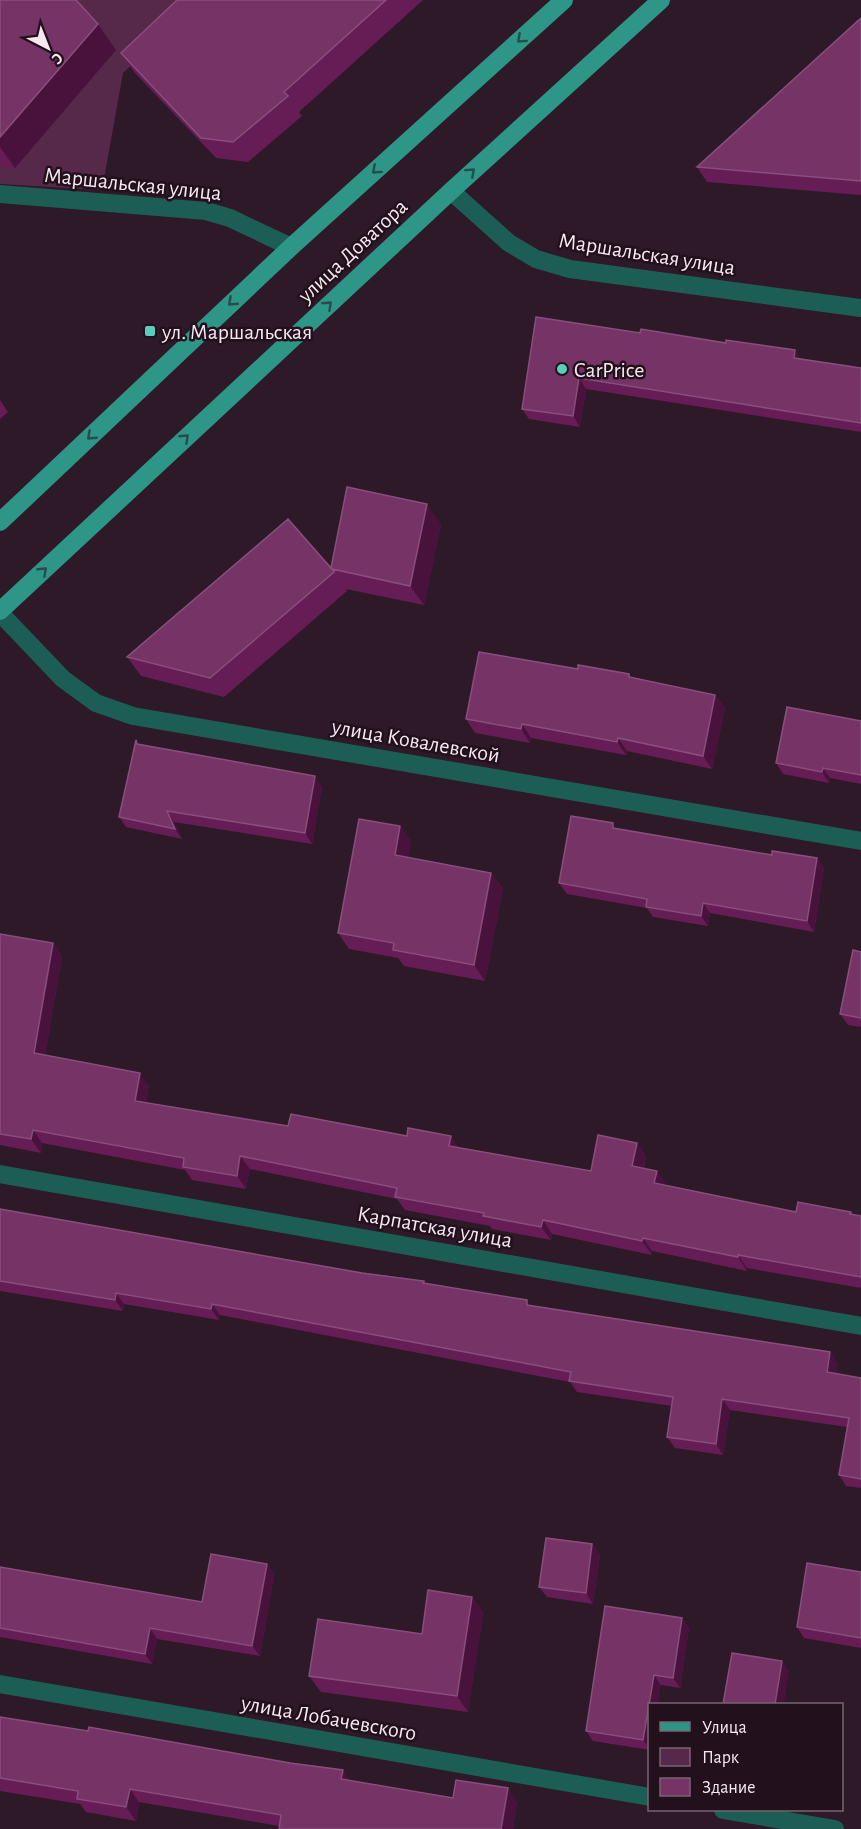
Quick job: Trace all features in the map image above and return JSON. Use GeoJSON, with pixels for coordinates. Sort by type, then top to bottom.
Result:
{"type":"FeatureCollection","features":[{"type":"Feature","properties":{"kind":"main road","name":"улица Доватора"},"geometry":{"type":"LineString","coordinates":[[0,522],[291,247],[564,0]]}},
{"type":"Feature","properties":{"kind":"main road","name":"улица Доватора"},"geometry":{"type":"LineString","coordinates":[[0,612],[451,191],[661,0]]}},
{"type":"Feature","properties":{"kind":"street","name":"Маршальская улица"},"geometry":{"type":"LineString","coordinates":[[451,191],[509,243],[536,259],[570,270],[861,308]]}},
{"type":"Feature","properties":{"kind":"street","name":"Маршальская улица"},"geometry":{"type":"LineString","coordinates":[[0,194],[206,211],[230,218],[291,247]]}},
{"type":"Feature","properties":{"kind":"street","name":"улица Ковалевской"},"geometry":{"type":"LineString","coordinates":[[0,612],[63,680],[96,703],[133,716],[861,841]]}},
{"type":"Feature","properties":{"kind":"street","name":"Карпатская улица"},"geometry":{"type":"LineString","coordinates":[[0,1174],[861,1326]]}},
{"type":"Feature","properties":{"kind":"street","name":"улица Лобачевского"},"geometry":{"type":"LineString","coordinates":[[0,1684],[648,1797]]}},
{"type":"Feature","properties":{"kind":"street"},"geometry":{"type":"LineString","coordinates":[[734,1811],[835,1829]]}},
{"type":"Feature","properties":{"kind":"green space"},"geometry":{"type":"Polygon","coordinates":[[[0,0],[203,0],[123,73],[102,190],[0,184],[0,0]]]}},
{"type":"Feature","properties":{"kind":"building"},"geometry":{"type":"Polygon","coordinates":[[[0,0],[76,0],[98,24],[0,137],[0,0]]]}},
{"type":"Feature","properties":{"kind":"building"},"geometry":{"type":"Polygon","coordinates":[[[177,0],[386,0],[284,92],[288,96],[233,142],[201,138],[121,53],[177,0]]]}},
{"type":"Feature","properties":{"kind":"building"},"geometry":{"type":"Polygon","coordinates":[[[861,18],[861,181],[697,167],[861,18]]]}},
{"type":"Feature","properties":{"kind":"building"},"geometry":{"type":"Polygon","coordinates":[[[536,317],[640,333],[641,329],[726,343],[726,340],[795,350],[794,358],[861,368],[861,423],[579,378],[573,416],[522,409],[536,317]]]}},
{"type":"Feature","properties":{"kind":"building"},"geometry":{"type":"Polygon","coordinates":[[[347,487],[427,504],[410,586],[332,569],[334,572],[210,678],[127,657],[288,519],[331,568],[347,487]]]}},
{"type":"Feature","properties":{"kind":"building"},"geometry":{"type":"Polygon","coordinates":[[[479,652],[578,669],[578,665],[629,674],[629,677],[715,695],[703,756],[618,738],[617,742],[522,724],[521,729],[466,719],[479,652]]]}},
{"type":"Feature","properties":{"kind":"building"},"geometry":{"type":"Polygon","coordinates":[[[787,707],[861,721],[861,775],[823,768],[822,772],[776,763],[787,707]]]}},
{"type":"Feature","properties":{"kind":"building"},"geometry":{"type":"Polygon","coordinates":[[[136,740],[137,744],[315,776],[305,833],[167,811],[175,829],[119,817],[136,740]]]}},
{"type":"Feature","properties":{"kind":"building"},"geometry":{"type":"Polygon","coordinates":[[[571,816],[613,823],[613,828],[772,855],[772,851],[817,858],[807,921],[703,903],[701,916],[646,907],[647,899],[559,883],[571,816]]]}},
{"type":"Feature","properties":{"kind":"building"},"geometry":{"type":"Polygon","coordinates":[[[359,819],[400,826],[395,855],[491,873],[474,965],[393,950],[394,943],[338,933],[359,819]]]}},
{"type":"Feature","properties":{"kind":"building"},"geometry":{"type":"Polygon","coordinates":[[[0,934],[53,943],[34,1053],[140,1073],[135,1101],[288,1126],[291,1114],[407,1136],[408,1128],[451,1136],[449,1146],[591,1171],[598,1135],[637,1143],[632,1166],[657,1171],[654,1183],[796,1212],[798,1202],[861,1216],[861,1277],[738,1255],[738,1257],[643,1238],[642,1241],[543,1220],[541,1227],[483,1216],[484,1213],[395,1197],[397,1188],[240,1156],[237,1176],[183,1167],[184,1158],[33,1130],[31,1139],[0,1134],[0,934]]]}},
{"type":"Feature","properties":{"kind":"building"},"geometry":{"type":"Polygon","coordinates":[[[853,950],[861,952],[861,1018],[840,1014],[853,950]]]}},
{"type":"Feature","properties":{"kind":"building"},"geometry":{"type":"Polygon","coordinates":[[[0,1209],[362,1273],[424,1281],[423,1283],[527,1300],[527,1305],[830,1352],[827,1372],[861,1378],[861,1479],[839,1475],[849,1418],[722,1399],[716,1444],[667,1437],[673,1397],[569,1381],[571,1372],[212,1304],[211,1309],[116,1293],[115,1300],[0,1281],[0,1209]]]}},
{"type":"Feature","properties":{"kind":"building"},"geometry":{"type":"Polygon","coordinates":[[[546,1538],[592,1544],[586,1593],[539,1587],[546,1538]]]}},
{"type":"Feature","properties":{"kind":"building"},"geometry":{"type":"Polygon","coordinates":[[[211,1554],[267,1564],[252,1646],[150,1628],[145,1654],[0,1628],[0,1567],[202,1602],[211,1554]]]}},
{"type":"Feature","properties":{"kind":"building"},"geometry":{"type":"Polygon","coordinates":[[[807,1563],[861,1572],[861,1638],[797,1627],[807,1563]]]}},
{"type":"Feature","properties":{"kind":"building"},"geometry":{"type":"Polygon","coordinates":[[[428,1590],[472,1597],[457,1696],[309,1676],[318,1619],[422,1634],[428,1590]]]}},
{"type":"Feature","properties":{"kind":"building"},"geometry":{"type":"Polygon","coordinates":[[[605,1606],[682,1618],[673,1678],[654,1675],[643,1740],[586,1731],[605,1606]]]}},
{"type":"Feature","properties":{"kind":"building"},"geometry":{"type":"Polygon","coordinates":[[[732,1653],[782,1661],[775,1703],[723,1703],[732,1653]]]}},
{"type":"Feature","properties":{"kind":"building"},"geometry":{"type":"Polygon","coordinates":[[[0,1717],[88,1731],[89,1727],[290,1763],[343,1770],[341,1779],[453,1798],[456,1780],[508,1788],[501,1829],[279,1829],[281,1815],[130,1789],[126,1807],[77,1799],[78,1791],[0,1778],[0,1717]]]}},
{"type":"Feature","properties":{"kind":"place","name":"ул. Маршальская"},"geometry":{"type":"Point","coordinates":[150,331]}},
{"type":"Feature","properties":{"kind":"place","name":"CarPrice"},"geometry":{"type":"Point","coordinates":[562,369]}}]}
